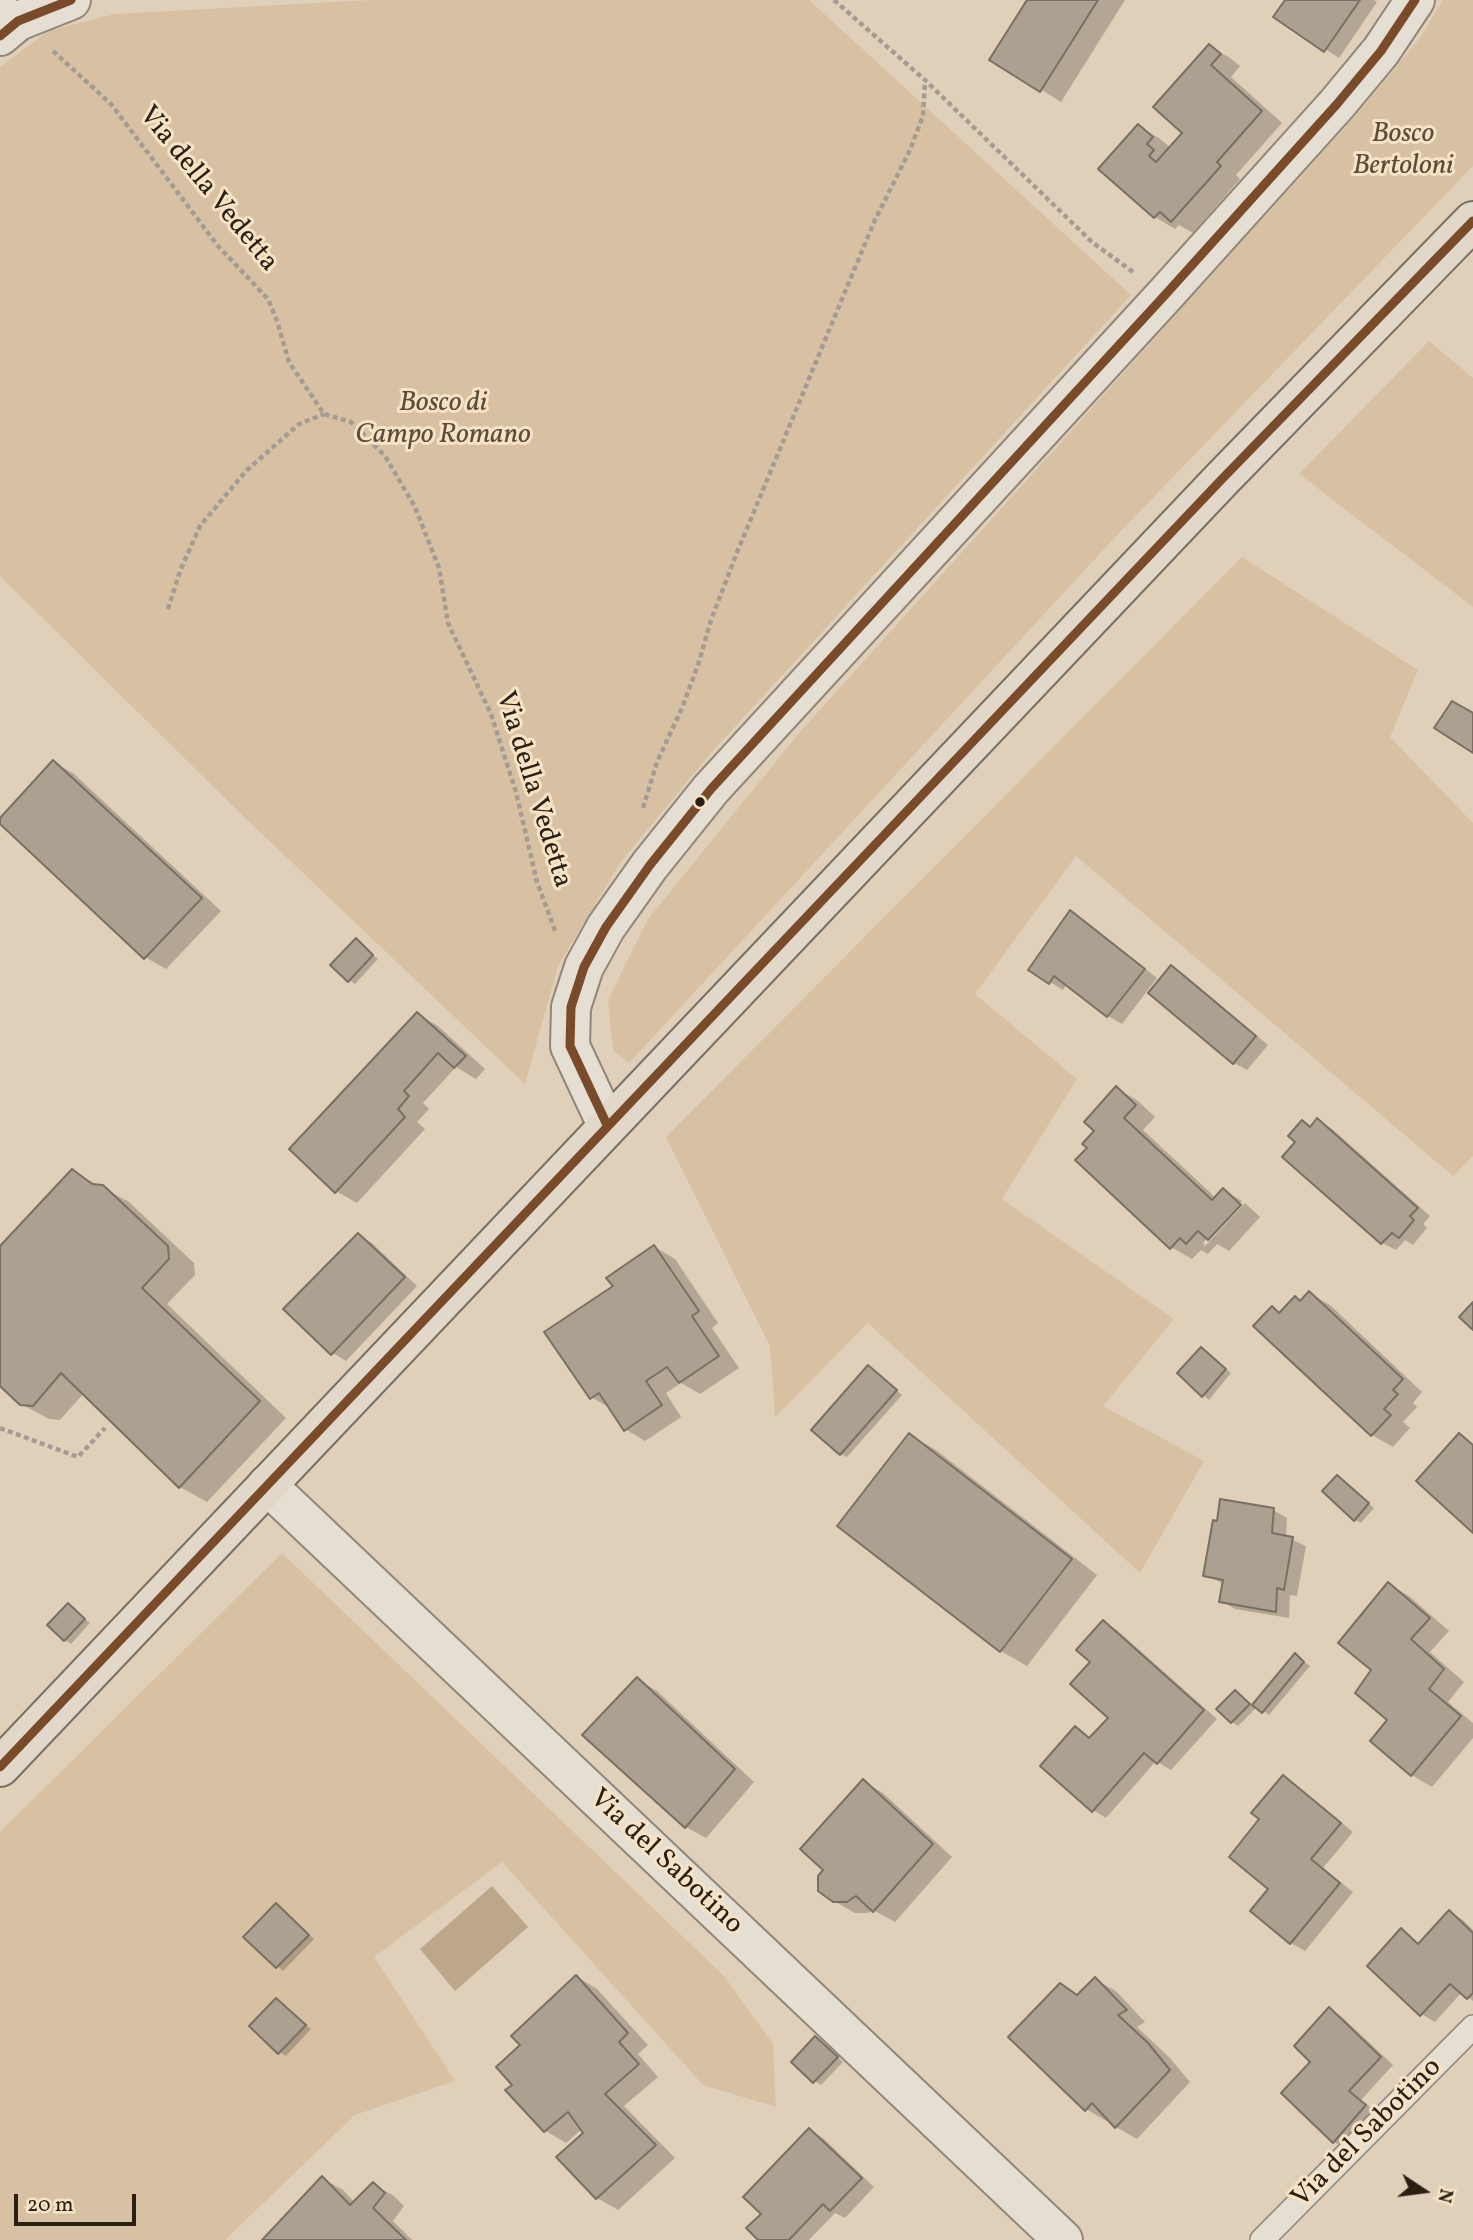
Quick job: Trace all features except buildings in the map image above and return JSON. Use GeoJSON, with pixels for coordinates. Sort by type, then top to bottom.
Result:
{"type":"FeatureCollection","features":[{"type":"Feature","properties":{"kind":"main road"},"geometry":{"type":"LineString","coordinates":[[4,1755],[267,1485],[1222,479],[1473,221]]}},
{"type":"Feature","properties":{"kind":"street"},"geometry":{"type":"LineString","coordinates":[[7,19],[71,0]]}},
{"type":"Feature","properties":{"kind":"street"},"geometry":{"type":"LineString","coordinates":[[607,1125],[570,1046],[571,1007],[584,967],[607,927],[650,865],[711,789],[1337,104],[1381,51],[1415,0]]}},
{"type":"Feature","properties":{"kind":"street","name":"Via del Sabotino"},"geometry":{"type":"LineString","coordinates":[[267,1485],[1063,2240]]}},
{"type":"Feature","properties":{"kind":"lane","name":"Via del Sabotino"},"geometry":{"type":"LineString","coordinates":[[1262,2240],[1473,2027]]}},
{"type":"Feature","properties":{"kind":"path"},"geometry":{"type":"LineString","coordinates":[[834,0],[925,80],[1092,242],[1165,295]]}},
{"type":"Feature","properties":{"kind":"path","name":"Via della Vedetta"},"geometry":{"type":"LineString","coordinates":[[7,19],[111,104],[218,246],[268,299],[289,362],[324,414],[351,422],[385,456],[415,507],[439,568],[448,623],[480,688],[499,740],[516,792],[541,893],[561,948],[584,967]]}},
{"type":"Feature","properties":{"kind":"path"},"geometry":{"type":"LineString","coordinates":[[650,865],[638,840],[644,801],[657,762],[682,708],[711,620],[824,339],[874,222],[910,150],[923,116],[925,80]]}},
{"type":"Feature","properties":{"kind":"path"},"geometry":{"type":"LineString","coordinates":[[168,609],[180,571],[200,526],[246,471],[299,424],[324,414]]}},
{"type":"Feature","properties":{"kind":"path"},"geometry":{"type":"LineString","coordinates":[[0,1428],[78,1457],[106,1428]]}},
{"type":"Feature","properties":{"kind":"green space","name":"Bosco di Campo Romano"},"geometry":{"type":"Polygon","coordinates":[[[372,0],[809,0],[1131,295],[710,754],[620,863],[558,966],[525,1084],[241,814],[0,576],[0,67],[48,31],[115,14],[372,0]]]}},
{"type":"Feature","properties":{"kind":"green space","name":"Bosco Bertoloni"},"geometry":{"type":"Polygon","coordinates":[[[1443,0],[1473,0],[1473,166],[1119,533],[629,1063],[613,1050],[608,1000],[648,919],[800,732],[1354,117],[1420,38],[1443,0]]]}},
{"type":"Feature","properties":{"kind":"green space"},"geometry":{"type":"Polygon","coordinates":[[[1429,341],[1473,378],[1473,607],[1299,474],[1429,341]]]}},
{"type":"Feature","properties":{"kind":"green space"},"geometry":{"type":"Polygon","coordinates":[[[1242,557],[1418,670],[1390,737],[1473,823],[1473,1156],[1453,1176],[1076,856],[975,994],[1077,1079],[1002,1199],[1174,1319],[1103,1406],[1204,1461],[1140,1573],[868,1323],[775,1417],[770,1346],[666,1137],[1242,557]]]}},
{"type":"Feature","properties":{"kind":"green space"},"geometry":{"type":"Polygon","coordinates":[[[282,1553],[724,1976],[773,2044],[776,2107],[703,2085],[502,1862],[374,1957],[455,2081],[355,2115],[225,2240],[0,2240],[0,1832],[282,1553]]]}},
{"type":"Feature","properties":{"kind":"shaded area"},"geometry":{"type":"Polygon","coordinates":[[[492,1886],[528,1927],[455,1991],[420,1949],[492,1886]]]}},
{"type":"Feature","properties":{"kind":"transit line"},"geometry":{"type":"LineString","coordinates":[[0,36],[18,21],[71,0]]}},
{"type":"Feature","properties":{"kind":"transit line"},"geometry":{"type":"LineString","coordinates":[[607,1125],[570,1046],[571,1007],[584,967],[606,927],[650,865],[711,789],[1337,104],[1381,51],[1415,0]]}},
{"type":"Feature","properties":{"kind":"transit line"},"geometry":{"type":"LineString","coordinates":[[0,1767],[1222,479],[1473,221]]}}]}
